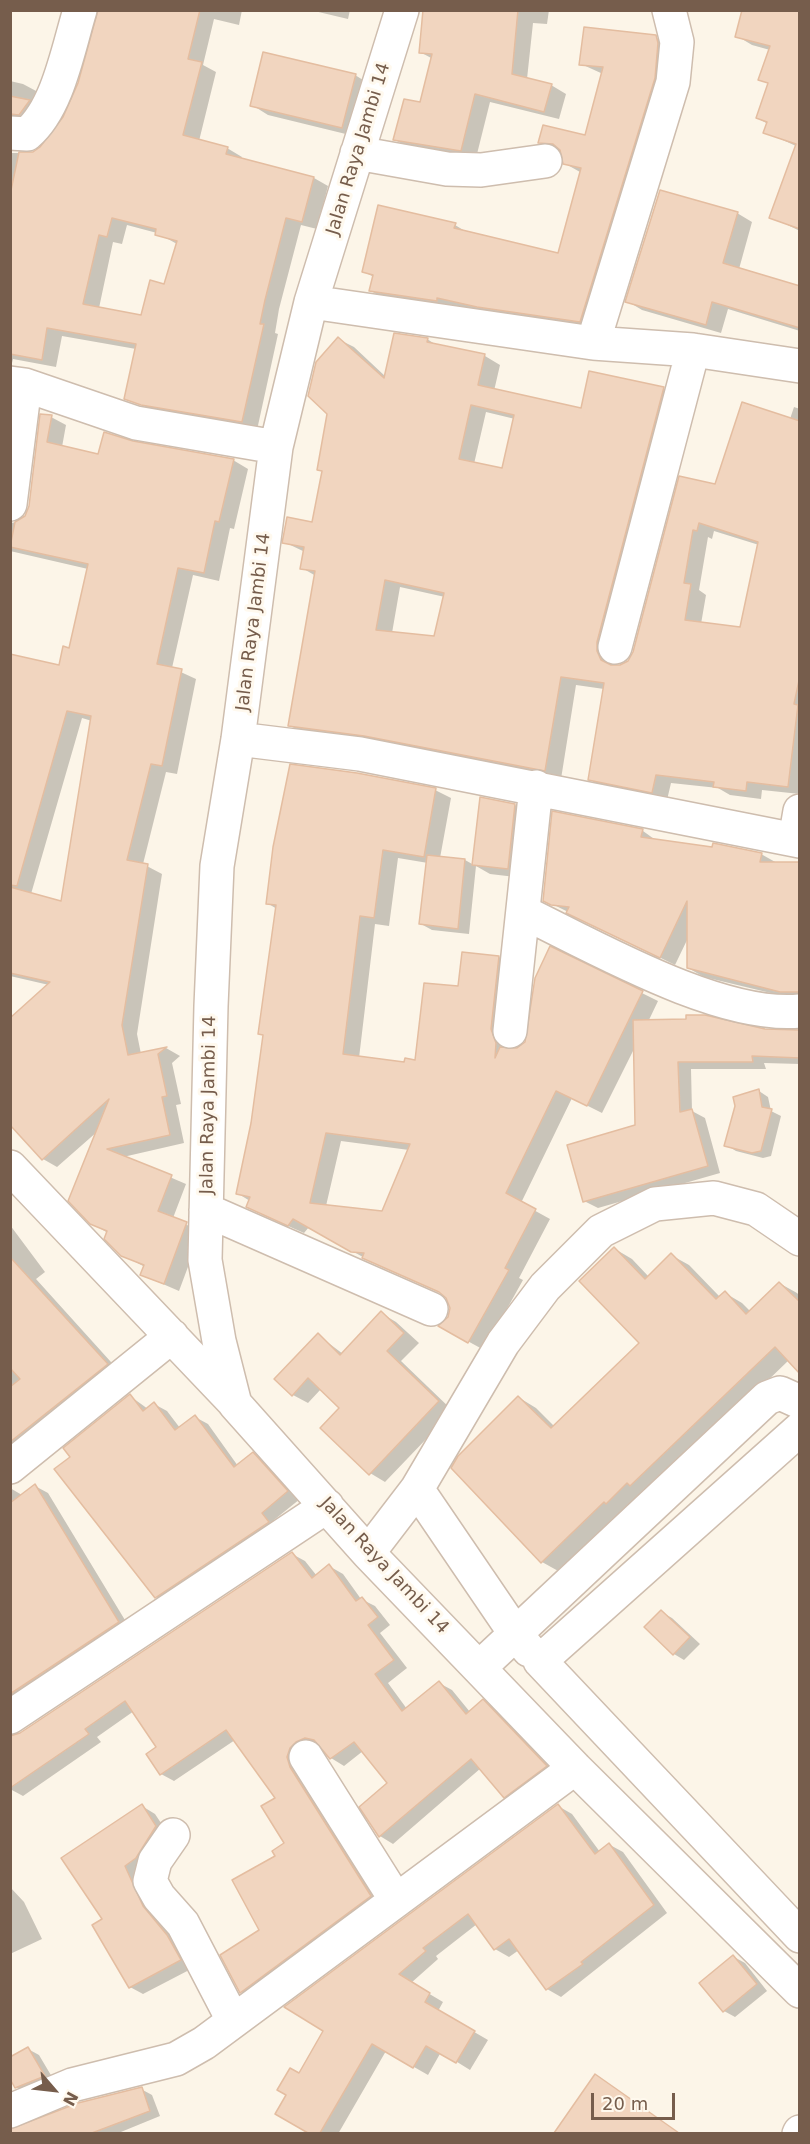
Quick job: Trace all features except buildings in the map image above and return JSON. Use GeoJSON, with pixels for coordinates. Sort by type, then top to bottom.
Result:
{"type":"FeatureCollection","features":[{"type":"Feature","properties":{"kind":"street"},"geometry":{"type":"LineString","coordinates":[[10,133],[27,134],[41,123],[50,106],[80,10]]}},
{"type":"Feature","properties":{"kind":"street","name":"Jalan Raya Jambi 14"},"geometry":{"type":"LineString","coordinates":[[402,10],[311,302],[276,447],[238,739],[217,866],[205,1260],[219,1341],[235,1404],[368,1553],[575,1768],[800,1991]]}},
{"type":"Feature","properties":{"kind":"street"},"geometry":{"type":"LineString","coordinates":[[593,343],[673,82],[677,42],[669,10]]}},
{"type":"Feature","properties":{"kind":"street"},"geometry":{"type":"LineString","coordinates":[[357,153],[447,169],[481,170],[545,161]]}},
{"type":"Feature","properties":{"kind":"street"},"geometry":{"type":"LineString","coordinates":[[311,302],[593,343],[693,350],[800,366]]}},
{"type":"Feature","properties":{"kind":"street"},"geometry":{"type":"LineString","coordinates":[[615,646],[693,350]]}},
{"type":"Feature","properties":{"kind":"street"},"geometry":{"type":"LineString","coordinates":[[10,504],[18,384],[136,423],[276,447]]}},
{"type":"Feature","properties":{"kind":"street"},"geometry":{"type":"LineString","coordinates":[[238,739],[360,754],[536,788],[798,831]]}},
{"type":"Feature","properties":{"kind":"street"},"geometry":{"type":"LineString","coordinates":[[510,1031],[536,788]]}},
{"type":"Feature","properties":{"kind":"street"},"geometry":{"type":"LineString","coordinates":[[523,912],[695,992],[745,1006],[800,1011]]}},
{"type":"Feature","properties":{"kind":"street"},"geometry":{"type":"LineString","coordinates":[[15,1179],[172,1336],[235,1404]]}},
{"type":"Feature","properties":{"kind":"street"},"geometry":{"type":"LineString","coordinates":[[368,1553],[417,1489],[503,1343],[544,1287],[601,1231],[655,1204],[714,1198],[756,1209],[800,1239]]}},
{"type":"Feature","properties":{"kind":"street"},"geometry":{"type":"LineString","coordinates":[[206,1210],[431,1309]]}},
{"type":"Feature","properties":{"kind":"street"},"geometry":{"type":"LineString","coordinates":[[10,1467],[172,1336]]}},
{"type":"Feature","properties":{"kind":"street"},"geometry":{"type":"LineString","coordinates":[[480,1667],[767,1398],[780,1393],[800,1402]]}},
{"type":"Feature","properties":{"kind":"street"},"geometry":{"type":"LineString","coordinates":[[540,1661],[800,1429]]}},
{"type":"Feature","properties":{"kind":"street"},"geometry":{"type":"LineString","coordinates":[[417,1489],[515,1634],[800,1936]]}},
{"type":"Feature","properties":{"kind":"street"},"geometry":{"type":"LineString","coordinates":[[10,1717],[327,1506]]}},
{"type":"Feature","properties":{"kind":"street"},"geometry":{"type":"LineString","coordinates":[[306,1757],[396,1900]]}},
{"type":"Feature","properties":{"kind":"street"},"geometry":{"type":"LineString","coordinates":[[10,2111],[72,2085],[176,2059],[233,2020],[575,1768]]}},
{"type":"Feature","properties":{"kind":"street"},"geometry":{"type":"LineString","coordinates":[[173,1835],[155,1861],[150,1881],[159,1897],[183,1924],[233,2020]]}}]}
